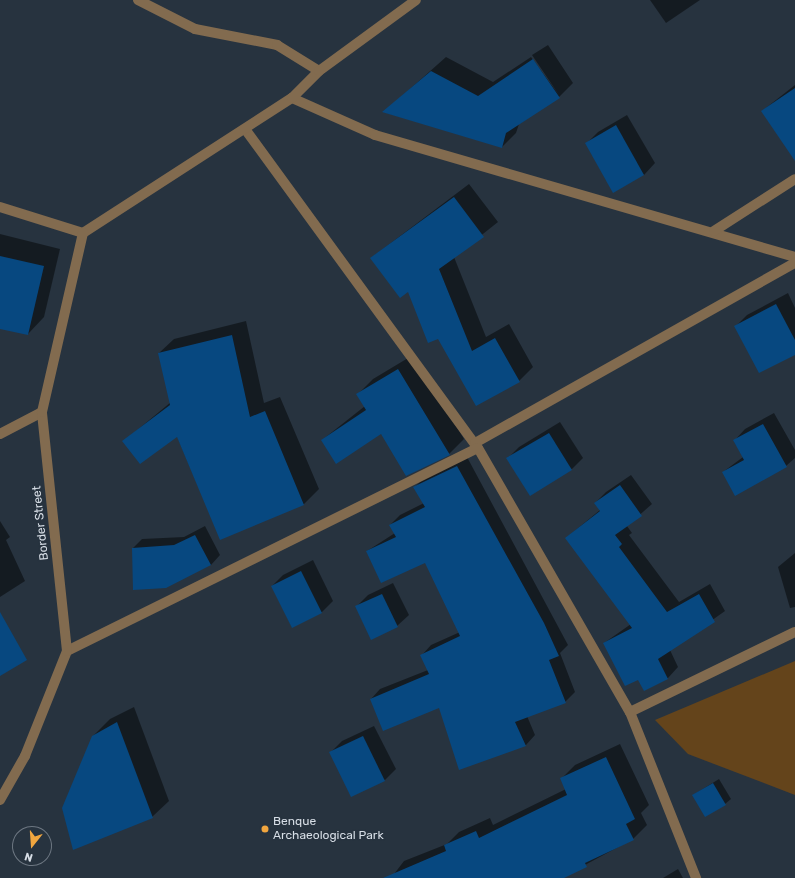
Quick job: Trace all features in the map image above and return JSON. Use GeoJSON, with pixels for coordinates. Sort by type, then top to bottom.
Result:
{"type":"FeatureCollection","features":[{"type":"Feature","properties":{"kind":"street"},"geometry":{"type":"LineString","coordinates":[[138,0],[195,29],[277,45],[319,71]]}},
{"type":"Feature","properties":{"kind":"street"},"geometry":{"type":"LineString","coordinates":[[0,207],[83,233],[292,98],[319,71],[416,0]]}},
{"type":"Feature","properties":{"kind":"street"},"geometry":{"type":"LineString","coordinates":[[292,98],[375,135],[714,231],[795,257]]}},
{"type":"Feature","properties":{"kind":"street"},"geometry":{"type":"LineString","coordinates":[[246,129],[476,445],[630,712],[696,878]]}},
{"type":"Feature","properties":{"kind":"street"},"geometry":{"type":"LineString","coordinates":[[714,231],[795,179]]}},
{"type":"Feature","properties":{"kind":"street","name":"Border Street"},"geometry":{"type":"LineString","coordinates":[[0,800],[25,756],[67,651],[42,412],[83,233]]}},
{"type":"Feature","properties":{"kind":"street"},"geometry":{"type":"LineString","coordinates":[[67,651],[476,445],[795,263]]}},
{"type":"Feature","properties":{"kind":"street"},"geometry":{"type":"LineString","coordinates":[[0,434],[42,412]]}},
{"type":"Feature","properties":{"kind":"street"},"geometry":{"type":"LineString","coordinates":[[630,712],[795,632]]}},
{"type":"Feature","properties":{"kind":"shaded area"},"geometry":{"type":"Polygon","coordinates":[[[795,661],[795,795],[688,754],[655,720],[795,661]]]}},
{"type":"Feature","properties":{"kind":"building"},"geometry":{"type":"Polygon","coordinates":[[[533,59],[560,98],[506,133],[502,148],[382,112],[431,71],[478,96],[533,59]]]}},
{"type":"Feature","properties":{"kind":"building"},"geometry":{"type":"Polygon","coordinates":[[[795,88],[795,161],[761,111],[795,88]]]}},
{"type":"Feature","properties":{"kind":"building"},"geometry":{"type":"Polygon","coordinates":[[[616,125],[644,175],[613,193],[585,143],[616,125]]]}},
{"type":"Feature","properties":{"kind":"building"},"geometry":{"type":"Polygon","coordinates":[[[454,197],[484,237],[439,269],[472,351],[495,338],[520,382],[476,406],[438,339],[428,343],[408,292],[400,298],[370,258],[454,197]]]}},
{"type":"Feature","properties":{"kind":"building"},"geometry":{"type":"Polygon","coordinates":[[[0,256],[44,266],[28,335],[0,329],[0,256]]]}},
{"type":"Feature","properties":{"kind":"building"},"geometry":{"type":"Polygon","coordinates":[[[776,304],[795,340],[795,355],[759,373],[734,326],[776,304]]]}},
{"type":"Feature","properties":{"kind":"building"},"geometry":{"type":"Polygon","coordinates":[[[232,335],[250,417],[265,411],[304,505],[220,540],[177,437],[140,464],[122,441],[170,405],[158,353],[232,335]]]}},
{"type":"Feature","properties":{"kind":"building"},"geometry":{"type":"Polygon","coordinates":[[[398,369],[450,455],[406,476],[381,434],[336,464],[321,440],[366,410],[356,394],[398,369]]]}},
{"type":"Feature","properties":{"kind":"building"},"geometry":{"type":"Polygon","coordinates":[[[763,424],[787,467],[735,496],[722,472],[744,460],[733,440],[763,424]]]}},
{"type":"Feature","properties":{"kind":"building"},"geometry":{"type":"Polygon","coordinates":[[[549,433],[572,470],[530,496],[506,458],[549,433]]]}},
{"type":"Feature","properties":{"kind":"building"},"geometry":{"type":"Polygon","coordinates":[[[457,466],[544,623],[559,656],[549,660],[566,703],[515,722],[526,746],[459,770],[439,708],[383,731],[370,699],[429,674],[420,655],[460,636],[425,563],[381,583],[366,551],[396,537],[389,525],[425,507],[413,487],[457,466]]]}},
{"type":"Feature","properties":{"kind":"building"},"geometry":{"type":"Polygon","coordinates":[[[620,485],[642,516],[615,535],[622,544],[619,547],[667,612],[699,594],[715,622],[658,659],[668,679],[644,691],[638,680],[625,686],[603,643],[632,628],[565,538],[600,511],[594,503],[620,485]]]}},
{"type":"Feature","properties":{"kind":"building"},"geometry":{"type":"Polygon","coordinates":[[[195,535],[211,565],[166,588],[133,590],[132,548],[174,545],[195,535]]]}},
{"type":"Feature","properties":{"kind":"building"},"geometry":{"type":"Polygon","coordinates":[[[301,571],[322,613],[292,628],[271,586],[301,571]]]}},
{"type":"Feature","properties":{"kind":"building"},"geometry":{"type":"Polygon","coordinates":[[[382,594],[398,627],[371,640],[355,606],[382,594]]]}},
{"type":"Feature","properties":{"kind":"building"},"geometry":{"type":"Polygon","coordinates":[[[0,612],[27,660],[0,676],[0,612]]]}},
{"type":"Feature","properties":{"kind":"building"},"geometry":{"type":"Polygon","coordinates":[[[117,722],[153,818],[73,850],[62,808],[92,736],[117,722]]]}},
{"type":"Feature","properties":{"kind":"building"},"geometry":{"type":"Polygon","coordinates":[[[363,736],[385,781],[351,797],[329,752],[363,736]]]}},
{"type":"Feature","properties":{"kind":"building"},"geometry":{"type":"Polygon","coordinates":[[[606,757],[635,819],[626,824],[634,840],[585,863],[587,867],[564,878],[383,878],[446,851],[444,845],[476,831],[479,838],[567,795],[560,778],[606,757]]]}},
{"type":"Feature","properties":{"kind":"building"},"geometry":{"type":"Polygon","coordinates":[[[713,783],[726,805],[705,817],[692,795],[713,783]]]}},
{"type":"Feature","properties":{"kind":"place","name":"Benque Archaeological Park"},"geometry":{"type":"Point","coordinates":[265,829]}}]}
